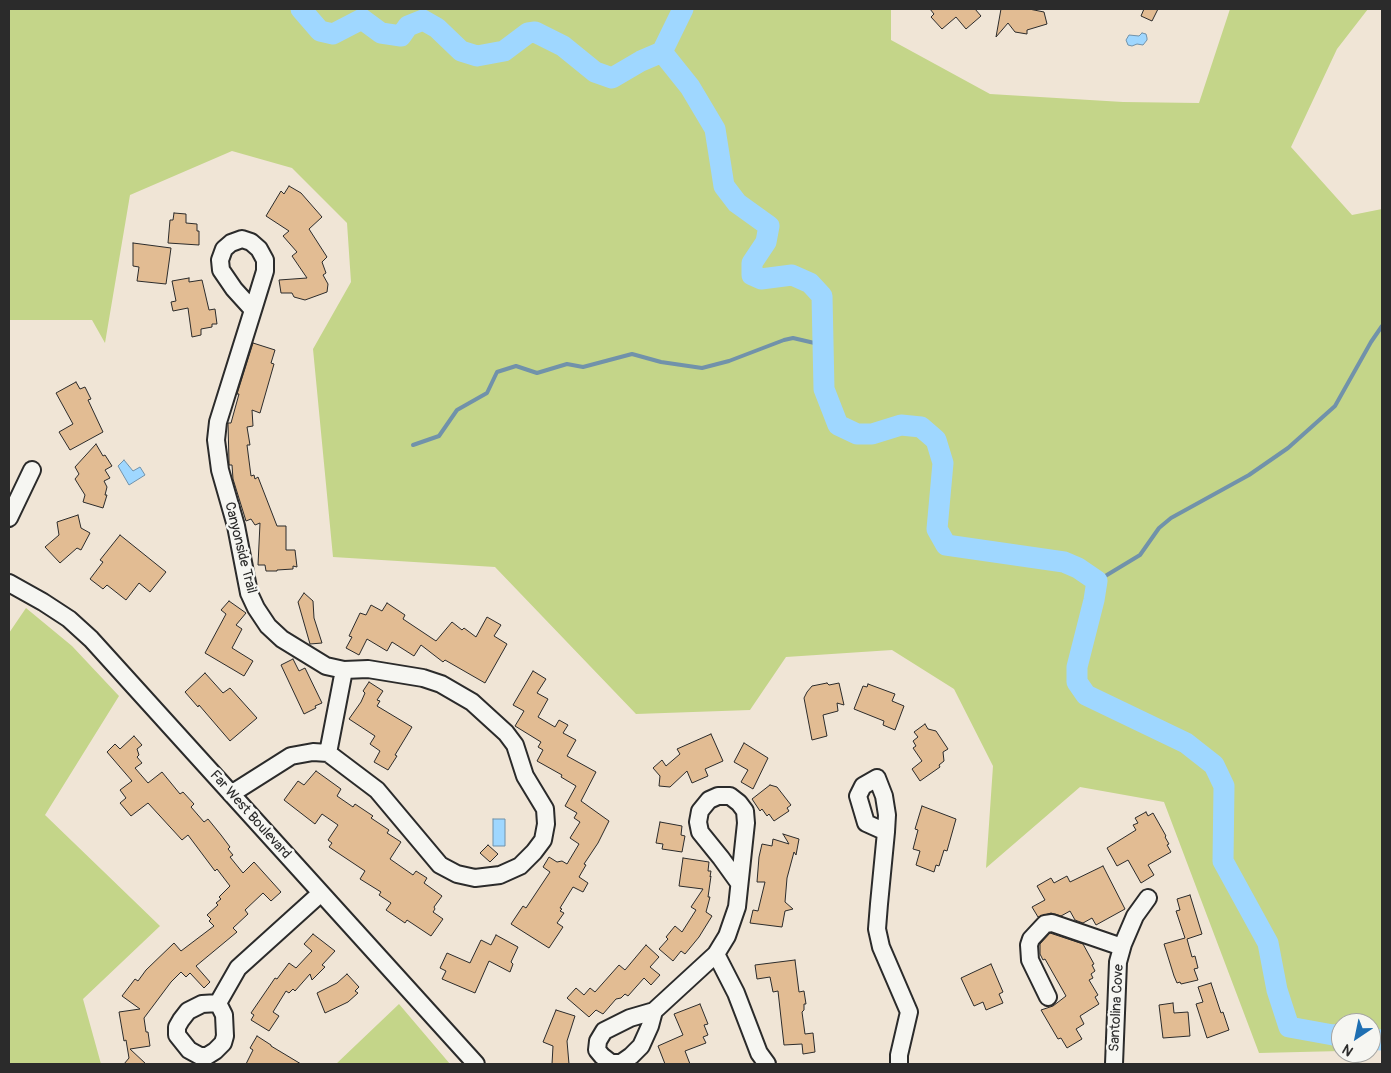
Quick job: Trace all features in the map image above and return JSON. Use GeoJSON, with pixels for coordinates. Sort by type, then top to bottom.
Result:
{"type":"FeatureCollection","features":[{"type":"Feature","properties":{"kind":"street","name":"Canyonside Trail"},"geometry":{"type":"LineString","coordinates":[[253,310],[218,422],[216,440],[220,470],[236,526],[250,593],[256,608],[268,626],[282,639],[326,666],[344,670],[368,670],[423,678],[441,684],[472,702],[506,733],[515,745],[525,776],[545,809],[546,824],[543,840],[520,866],[500,875],[475,878],[457,874],[440,865],[377,790],[328,753]]}},
{"type":"Feature","properties":{"kind":"street"},"geometry":{"type":"LineString","coordinates":[[9,518],[32,470]]}},
{"type":"Feature","properties":{"kind":"street","name":"Far West Boulevard"},"geometry":{"type":"LineString","coordinates":[[9,583],[44,602],[69,619],[91,639],[476,1064]]}},
{"type":"Feature","properties":{"kind":"street"},"geometry":{"type":"LineString","coordinates":[[231,794],[291,756],[313,752],[328,753],[344,670]]}},
{"type":"Feature","properties":{"kind":"street"},"geometry":{"type":"LineString","coordinates":[[654,1011],[716,954],[727,936],[737,907],[746,823],[745,811],[730,796],[718,796],[709,800],[700,811],[698,822],[700,832],[739,883]]}},
{"type":"Feature","properties":{"kind":"street"},"geometry":{"type":"LineString","coordinates":[[886,832],[877,929],[881,947],[909,1012],[899,1055],[900,1064]]}},
{"type":"Feature","properties":{"kind":"street"},"geometry":{"type":"LineString","coordinates":[[218,1003],[238,968],[321,893]]}},
{"type":"Feature","properties":{"kind":"street","name":"Santolina Cove"},"geometry":{"type":"LineString","coordinates":[[1114,1064],[1118,962],[1135,916],[1148,898]]}},
{"type":"Feature","properties":{"kind":"street"},"geometry":{"type":"LineString","coordinates":[[1048,997],[1030,960],[1029,945],[1031,939],[1045,924],[1052,923],[1122,947]]}},
{"type":"Feature","properties":{"kind":"street"},"geometry":{"type":"LineString","coordinates":[[716,954],[736,992],[762,1060]]}},
{"type":"Feature","properties":{"kind":"green space"},"geometry":{"type":"Polygon","coordinates":[[[9,9],[891,9],[891,40],[990,94],[1123,102],[1199,103],[1230,9],[1368,9],[1337,49],[1291,147],[1352,215],[1382,209],[1382,1049],[1381,1013],[1331,1013],[1331,1051],[1259,1053],[1164,802],[1080,787],[986,868],[993,766],[954,689],[892,650],[786,657],[750,710],[636,714],[495,567],[333,557],[313,349],[351,282],[347,223],[292,168],[232,151],[130,195],[105,343],[92,320],[9,320],[9,9]]]}},
{"type":"Feature","properties":{"kind":"green space"},"geometry":{"type":"Polygon","coordinates":[[[26,608],[72,646],[119,696],[45,815],[160,926],[83,999],[101,1064],[9,1064],[9,633],[26,608]]]}},
{"type":"Feature","properties":{"kind":"green space"},"geometry":{"type":"Polygon","coordinates":[[[399,1004],[450,1064],[336,1064],[399,1004]]]}},
{"type":"Feature","properties":{"kind":"water"},"geometry":{"type":"Polygon","coordinates":[[[1142,33],[1146,34],[1147,38],[1143,45],[1128,45],[1126,40],[1129,35],[1139,36],[1142,33]]]}},
{"type":"Feature","properties":{"kind":"water"},"geometry":{"type":"Polygon","coordinates":[[[124,460],[133,471],[140,467],[145,475],[129,485],[118,466],[124,460]]]}},
{"type":"Feature","properties":{"kind":"water"},"geometry":{"type":"Polygon","coordinates":[[[493,819],[505,819],[505,846],[493,846],[493,819]]]}},
{"type":"Feature","properties":{"kind":"building"},"geometry":{"type":"Polygon","coordinates":[[[930,9],[975,9],[981,16],[966,29],[956,17],[942,29],[931,17],[934,14],[930,9]]]}},
{"type":"Feature","properties":{"kind":"building"},"geometry":{"type":"Polygon","coordinates":[[[1001,9],[1029,9],[1044,12],[1047,24],[1027,30],[1027,34],[1015,32],[1008,23],[996,37],[1001,9]]]}},
{"type":"Feature","properties":{"kind":"building"},"geometry":{"type":"Polygon","coordinates":[[[1144,9],[1158,9],[1152,21],[1141,16],[1144,9]]]}},
{"type":"Feature","properties":{"kind":"building"},"geometry":{"type":"Polygon","coordinates":[[[289,186],[301,193],[322,217],[309,229],[327,257],[322,262],[326,273],[323,275],[328,284],[327,292],[305,300],[294,297],[292,293],[281,293],[279,280],[307,278],[292,256],[297,252],[283,236],[289,231],[266,216],[281,191],[284,194],[289,186]]]}},
{"type":"Feature","properties":{"kind":"building"},"geometry":{"type":"Polygon","coordinates":[[[174,213],[186,214],[186,223],[197,224],[199,245],[168,243],[170,220],[173,220],[174,213]]]}},
{"type":"Feature","properties":{"kind":"building"},"geometry":{"type":"Polygon","coordinates":[[[133,243],[171,248],[166,284],[137,281],[139,267],[133,266],[133,243]]]}},
{"type":"Feature","properties":{"kind":"building"},"geometry":{"type":"Polygon","coordinates":[[[189,278],[189,282],[202,280],[209,310],[215,309],[217,324],[201,329],[201,335],[192,337],[188,308],[173,311],[171,302],[176,301],[172,281],[189,278]]]}},
{"type":"Feature","properties":{"kind":"building"},"geometry":{"type":"Polygon","coordinates":[[[253,343],[275,350],[271,363],[274,364],[260,413],[252,410],[253,426],[247,427],[250,445],[247,445],[251,476],[254,475],[255,479],[258,477],[277,526],[286,526],[286,550],[295,550],[297,567],[293,566],[293,569],[266,571],[265,565],[258,565],[260,523],[255,525],[251,519],[246,521],[233,479],[232,465],[229,465],[228,423],[231,423],[239,394],[237,394],[253,343]]]}},
{"type":"Feature","properties":{"kind":"building"},"geometry":{"type":"Polygon","coordinates":[[[76,382],[80,389],[85,387],[91,399],[88,400],[103,432],[70,450],[59,432],[73,424],[56,393],[76,382]]]}},
{"type":"Feature","properties":{"kind":"building"},"geometry":{"type":"Polygon","coordinates":[[[96,444],[112,466],[105,470],[110,478],[104,481],[107,487],[105,495],[107,495],[103,508],[83,502],[85,495],[75,479],[79,474],[75,467],[96,444]]]}},
{"type":"Feature","properties":{"kind":"building"},"geometry":{"type":"Polygon","coordinates":[[[78,515],[81,528],[90,533],[81,550],[77,548],[60,563],[45,547],[59,535],[57,522],[78,515]]]}},
{"type":"Feature","properties":{"kind":"building"},"geometry":{"type":"Polygon","coordinates":[[[120,535],[166,572],[150,592],[139,583],[126,600],[107,585],[103,589],[90,579],[103,562],[100,560],[120,535]]]}},
{"type":"Feature","properties":{"kind":"building"},"geometry":{"type":"Polygon","coordinates":[[[304,593],[313,601],[314,618],[322,643],[310,644],[298,602],[304,593]]]}},
{"type":"Feature","properties":{"kind":"building"},"geometry":{"type":"Polygon","coordinates":[[[229,601],[246,613],[236,625],[242,629],[232,648],[253,661],[244,676],[205,653],[226,614],[221,610],[229,601]]]}},
{"type":"Feature","properties":{"kind":"building"},"geometry":{"type":"Polygon","coordinates":[[[387,603],[405,615],[403,619],[436,641],[452,622],[476,637],[487,617],[501,625],[494,636],[507,644],[485,683],[445,660],[443,662],[421,645],[414,656],[392,642],[387,651],[367,639],[359,655],[346,648],[352,637],[349,636],[360,613],[366,615],[371,605],[382,611],[387,603]]]}},
{"type":"Feature","properties":{"kind":"building"},"geometry":{"type":"Polygon","coordinates":[[[293,659],[299,671],[305,668],[322,703],[304,714],[281,665],[293,659]]]}},
{"type":"Feature","properties":{"kind":"building"},"geometry":{"type":"Polygon","coordinates":[[[533,671],[546,679],[537,693],[548,699],[538,717],[555,727],[559,720],[568,725],[563,733],[576,740],[567,756],[596,772],[581,801],[609,821],[598,843],[584,864],[586,865],[579,877],[588,883],[583,892],[573,887],[560,908],[562,909],[560,911],[564,913],[557,923],[563,927],[549,948],[511,924],[523,906],[526,908],[550,872],[543,867],[549,857],[557,862],[562,861],[567,864],[579,844],[570,838],[580,822],[574,818],[577,813],[565,806],[576,786],[561,777],[562,775],[537,761],[543,750],[538,747],[541,742],[515,726],[524,711],[513,705],[533,671]]]}},
{"type":"Feature","properties":{"kind":"building"},"geometry":{"type":"Polygon","coordinates":[[[205,673],[223,693],[230,688],[257,718],[230,741],[199,705],[198,707],[185,692],[205,673]]]}},
{"type":"Feature","properties":{"kind":"building"},"geometry":{"type":"Polygon","coordinates":[[[369,682],[383,691],[377,700],[380,701],[377,706],[412,727],[388,770],[374,762],[380,751],[370,744],[375,736],[349,719],[361,702],[365,693],[363,691],[369,682]]]}},
{"type":"Feature","properties":{"kind":"building"},"geometry":{"type":"Polygon","coordinates":[[[827,683],[829,685],[839,683],[844,705],[837,703],[838,711],[823,715],[827,736],[812,740],[804,698],[812,686],[827,683]]]}},
{"type":"Feature","properties":{"kind":"building"},"geometry":{"type":"Polygon","coordinates":[[[868,684],[895,694],[892,701],[904,706],[895,730],[883,725],[884,721],[854,709],[863,686],[867,687],[868,684]]]}},
{"type":"Feature","properties":{"kind":"building"},"geometry":{"type":"Polygon","coordinates":[[[925,724],[928,729],[936,731],[948,749],[943,752],[944,761],[939,765],[940,767],[920,781],[912,769],[922,761],[913,748],[916,746],[913,741],[918,737],[914,732],[925,724]]]}},
{"type":"Feature","properties":{"kind":"building"},"geometry":{"type":"Polygon","coordinates":[[[711,734],[723,761],[705,769],[708,776],[692,783],[687,771],[670,787],[659,786],[660,776],[653,768],[662,760],[666,766],[680,754],[677,749],[711,734]]]}},
{"type":"Feature","properties":{"kind":"building"},"geometry":{"type":"Polygon","coordinates":[[[134,736],[142,745],[137,749],[139,755],[137,757],[142,763],[135,768],[148,783],[162,772],[180,794],[183,792],[194,804],[191,807],[204,822],[208,819],[221,835],[230,847],[228,849],[233,855],[230,857],[243,873],[254,862],[281,892],[271,901],[263,893],[245,910],[248,914],[233,928],[237,932],[196,966],[210,982],[204,988],[190,973],[186,977],[181,972],[171,982],[144,1018],[150,1046],[130,1049],[146,1064],[124,1064],[129,1058],[119,1012],[140,1009],[122,996],[135,979],[138,981],[146,970],[174,943],[181,951],[214,926],[209,921],[211,919],[207,915],[218,905],[216,903],[221,899],[219,897],[230,886],[217,869],[215,871],[188,835],[182,840],[148,803],[131,816],[120,803],[126,798],[120,790],[132,781],[107,752],[115,744],[120,749],[134,736]]]}},
{"type":"Feature","properties":{"kind":"building"},"geometry":{"type":"Polygon","coordinates":[[[744,743],[768,758],[753,789],[741,782],[748,770],[734,762],[744,743]]]}},
{"type":"Feature","properties":{"kind":"building"},"geometry":{"type":"Polygon","coordinates":[[[316,771],[341,789],[337,796],[353,807],[355,804],[373,816],[371,818],[389,830],[387,833],[401,842],[390,859],[413,875],[416,871],[427,878],[424,883],[442,896],[434,907],[433,912],[443,919],[431,936],[407,920],[405,923],[386,910],[391,903],[379,895],[381,892],[360,879],[365,871],[329,847],[332,843],[328,840],[338,825],[322,814],[315,824],[284,800],[298,781],[304,785],[316,771]]]}},
{"type":"Feature","properties":{"kind":"building"},"geometry":{"type":"Polygon","coordinates":[[[770,785],[777,787],[791,805],[787,808],[789,811],[774,821],[762,809],[760,811],[752,799],[770,785]]]}},
{"type":"Feature","properties":{"kind":"building"},"geometry":{"type":"Polygon","coordinates":[[[922,806],[956,819],[947,851],[944,850],[939,866],[936,865],[934,872],[916,865],[920,851],[913,849],[918,830],[915,829],[922,806]]]}},
{"type":"Feature","properties":{"kind":"building"},"geometry":{"type":"Polygon","coordinates":[[[1146,812],[1148,816],[1153,813],[1166,836],[1169,844],[1167,845],[1171,852],[1148,865],[1154,875],[1141,883],[1128,860],[1117,866],[1107,848],[1136,830],[1133,825],[1138,823],[1135,818],[1146,812]]]}},
{"type":"Feature","properties":{"kind":"building"},"geometry":{"type":"Polygon","coordinates":[[[660,822],[682,826],[681,835],[685,836],[682,852],[662,849],[663,844],[656,843],[660,822]]]}},
{"type":"Feature","properties":{"kind":"building"},"geometry":{"type":"Polygon","coordinates":[[[783,834],[799,839],[796,855],[794,852],[787,878],[785,902],[793,909],[785,911],[782,927],[750,923],[753,910],[758,911],[765,882],[757,882],[762,844],[772,846],[773,839],[789,844],[783,834]]]}},
{"type":"Feature","properties":{"kind":"building"},"geometry":{"type":"Polygon","coordinates":[[[488,845],[498,854],[490,862],[480,853],[488,845]]]}},
{"type":"Feature","properties":{"kind":"building"},"geometry":{"type":"Polygon","coordinates":[[[683,858],[709,862],[708,871],[711,871],[711,876],[708,897],[710,897],[706,912],[712,916],[699,937],[685,954],[681,951],[673,961],[659,949],[668,939],[666,937],[675,926],[682,932],[696,910],[691,907],[703,889],[679,886],[683,858]]]}},
{"type":"Feature","properties":{"kind":"building"},"geometry":{"type":"Polygon","coordinates":[[[1103,866],[1125,909],[1096,925],[1092,918],[1083,923],[1075,920],[1070,911],[1061,916],[1051,913],[1038,917],[1032,907],[1045,900],[1037,886],[1051,878],[1054,883],[1067,876],[1070,882],[1103,866]]]}},
{"type":"Feature","properties":{"kind":"building"},"geometry":{"type":"Polygon","coordinates":[[[1190,895],[1202,934],[1187,939],[1192,957],[1195,956],[1198,968],[1194,969],[1198,980],[1181,984],[1180,982],[1177,983],[1174,976],[1164,944],[1185,938],[1176,911],[1180,910],[1177,899],[1190,895]]]}},
{"type":"Feature","properties":{"kind":"building"},"geometry":{"type":"Polygon","coordinates":[[[1050,933],[1083,944],[1094,964],[1092,965],[1095,971],[1091,974],[1093,978],[1089,980],[1098,995],[1095,997],[1099,1004],[1080,1016],[1084,1024],[1076,1029],[1082,1039],[1067,1048],[1061,1038],[1058,1039],[1041,1010],[1053,1006],[1066,996],[1045,959],[1043,960],[1040,954],[1040,944],[1050,933]]]}},
{"type":"Feature","properties":{"kind":"building"},"geometry":{"type":"Polygon","coordinates":[[[313,934],[335,951],[322,965],[325,967],[312,980],[310,974],[295,991],[293,989],[289,993],[286,991],[273,1012],[279,1016],[269,1031],[251,1020],[254,1015],[251,1013],[275,978],[277,979],[289,963],[296,968],[312,951],[304,944],[313,934]]]}},
{"type":"Feature","properties":{"kind":"building"},"geometry":{"type":"Polygon","coordinates":[[[496,935],[518,947],[511,962],[513,964],[510,972],[489,961],[475,993],[442,979],[446,971],[440,968],[447,953],[470,963],[481,940],[491,945],[496,935]]]}},
{"type":"Feature","properties":{"kind":"building"},"geometry":{"type":"Polygon","coordinates":[[[646,945],[659,957],[650,967],[660,975],[651,985],[644,978],[628,996],[625,994],[621,998],[616,999],[603,1014],[596,1010],[589,1017],[567,998],[576,988],[584,995],[590,988],[595,992],[619,965],[625,970],[646,945]]]}},
{"type":"Feature","properties":{"kind":"building"},"geometry":{"type":"Polygon","coordinates":[[[795,960],[799,992],[804,991],[806,1004],[804,1004],[802,1012],[805,1034],[813,1033],[815,1052],[803,1054],[802,1044],[784,1045],[778,991],[773,992],[770,977],[757,979],[755,965],[795,960]]]}},
{"type":"Feature","properties":{"kind":"building"},"geometry":{"type":"Polygon","coordinates":[[[991,964],[1003,992],[999,994],[1003,1003],[986,1010],[983,1002],[974,1006],[961,978],[991,964]]]}},
{"type":"Feature","properties":{"kind":"building"},"geometry":{"type":"Polygon","coordinates":[[[347,974],[359,987],[355,991],[358,993],[348,1002],[325,1013],[317,993],[337,983],[347,974]]]}},
{"type":"Feature","properties":{"kind":"building"},"geometry":{"type":"Polygon","coordinates":[[[1211,983],[1229,1030],[1207,1038],[1196,1004],[1203,1002],[1198,987],[1211,983]]]}},
{"type":"Feature","properties":{"kind":"building"},"geometry":{"type":"Polygon","coordinates":[[[1173,1003],[1174,1013],[1188,1012],[1190,1036],[1163,1038],[1159,1005],[1173,1003]]]}},
{"type":"Feature","properties":{"kind":"building"},"geometry":{"type":"Polygon","coordinates":[[[700,1004],[708,1024],[704,1025],[708,1035],[703,1037],[706,1043],[685,1051],[690,1064],[665,1064],[658,1046],[683,1035],[674,1014],[700,1004]]]}},
{"type":"Feature","properties":{"kind":"building"},"geometry":{"type":"Polygon","coordinates":[[[556,1010],[575,1016],[567,1041],[569,1064],[552,1064],[553,1046],[543,1042],[556,1010]]]}},
{"type":"Feature","properties":{"kind":"building"},"geometry":{"type":"Polygon","coordinates":[[[257,1036],[301,1064],[246,1064],[253,1050],[250,1048],[257,1036]]]}},
{"type":"Feature","properties":{"kind":"waterway"},"geometry":{"type":"LineString","coordinates":[[301,9],[320,31],[333,34],[362,19],[381,33],[401,36],[408,26],[423,20],[437,28],[461,51],[477,56],[504,51],[528,33],[535,32],[563,46],[595,72],[612,78],[641,61],[662,52],[690,87],[715,129],[724,186],[737,203],[769,226],[766,242],[752,263],[752,275],[761,279],[792,275],[810,283],[822,296],[824,389],[838,425],[857,434],[872,434],[901,425],[921,427],[936,440],[943,463],[937,529],[946,545],[1064,562],[1078,568],[1097,581],[1077,667],[1077,682],[1086,695],[1186,743],[1214,765],[1224,786],[1223,861],[1268,943],[1277,990],[1289,1027],[1331,1035]]}},
{"type":"Feature","properties":{"kind":"waterway"},"geometry":{"type":"LineString","coordinates":[[662,52],[683,9]]}},
{"type":"Feature","properties":{"kind":"waterway"},"geometry":{"type":"LineString","coordinates":[[1097,581],[1140,555],[1159,528],[1171,518],[1249,475],[1288,448],[1335,406],[1382,326]]}},
{"type":"Feature","properties":{"kind":"waterway"},"geometry":{"type":"LineString","coordinates":[[413,445],[439,436],[457,410],[487,393],[497,372],[516,366],[537,373],[567,364],[583,367],[632,354],[661,362],[702,368],[729,361],[793,338],[823,345]]}}]}
